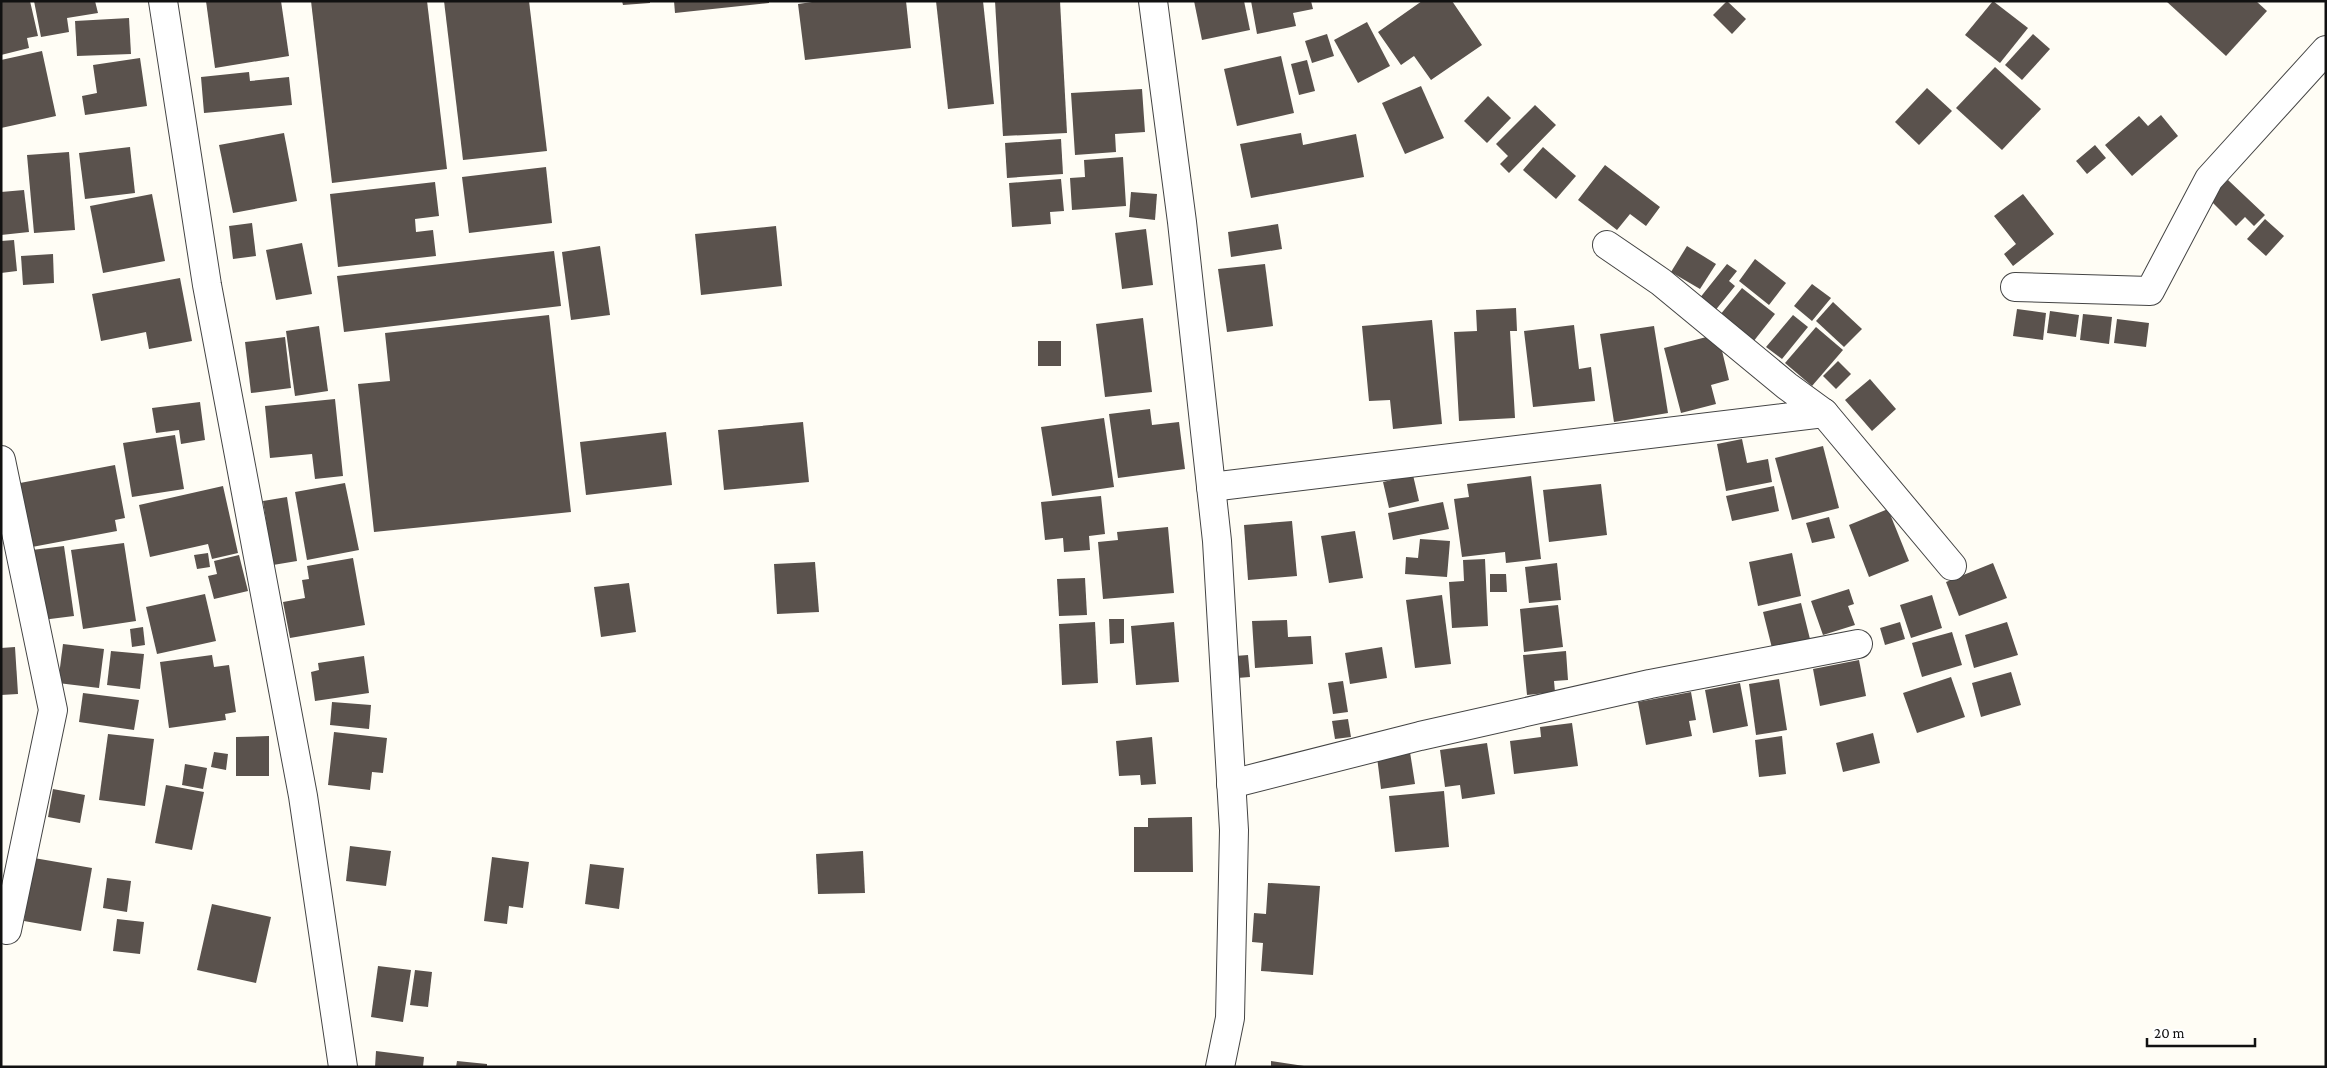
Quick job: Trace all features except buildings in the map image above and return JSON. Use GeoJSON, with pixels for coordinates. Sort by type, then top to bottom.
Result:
{"type":"FeatureCollection","features":[{"type":"Feature","properties":{"kind":"street"},"geometry":{"type":"LineString","coordinates":[[163,1],[206,285],[303,796],[343,1067]]}},
{"type":"Feature","properties":{"kind":"street"},"geometry":{"type":"LineString","coordinates":[[1153,1],[1182,222],[1217,541],[1234,830],[1230,1018],[1220,1067]]}},
{"type":"Feature","properties":{"kind":"street"},"geometry":{"type":"LineString","coordinates":[[2015,287],[2150,291],[2209,179],[2326,50]]}},
{"type":"Feature","properties":{"kind":"street"},"geometry":{"type":"LineString","coordinates":[[1607,245],[1661,282],[1824,414],[1952,566]]}},
{"type":"Feature","properties":{"kind":"street"},"geometry":{"type":"LineString","coordinates":[[1211,487],[1824,414]]}},
{"type":"Feature","properties":{"kind":"street"},"geometry":{"type":"LineString","coordinates":[[1,460],[53,710],[7,930]]}},
{"type":"Feature","properties":{"kind":"street"},"geometry":{"type":"LineString","coordinates":[[1231,784],[1420,736],[1630,689],[1858,644]]}}]}
